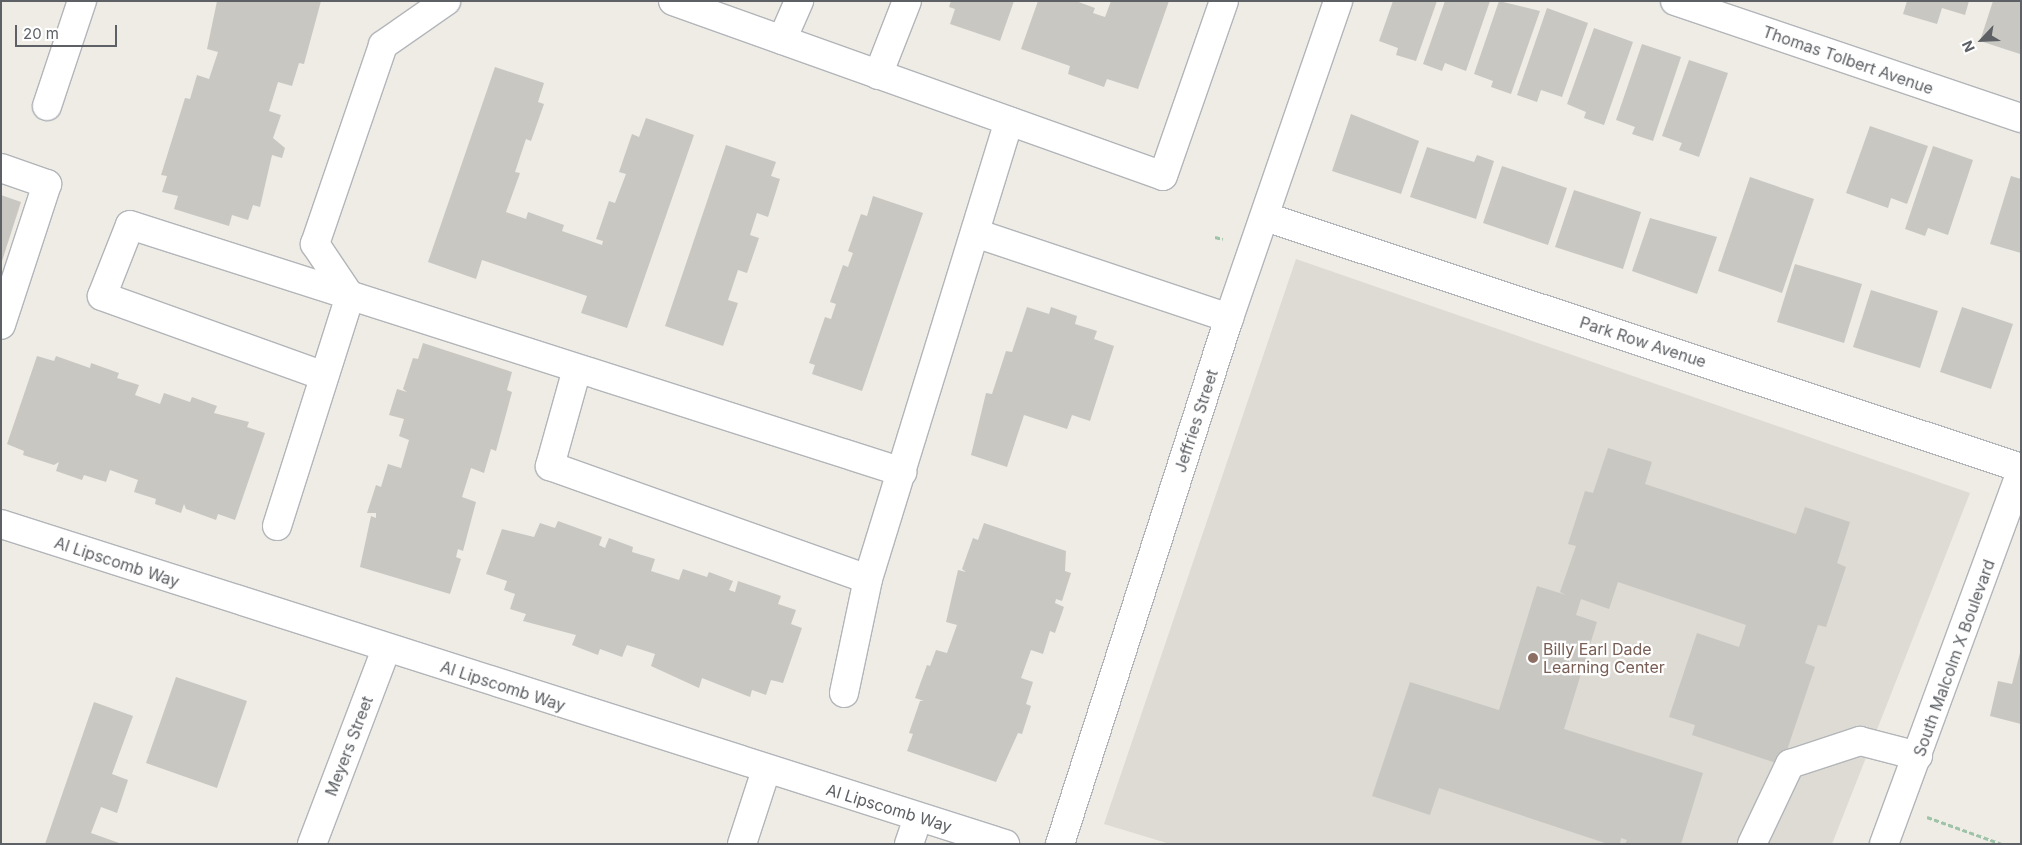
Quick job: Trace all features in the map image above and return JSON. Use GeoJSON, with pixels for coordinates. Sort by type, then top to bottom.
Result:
{"type":"FeatureCollection","features":[{"type":"Feature","properties":{"kind":"street"},"geometry":{"type":"LineString","coordinates":[[48,106],[82,1]]}},
{"type":"Feature","properties":{"kind":"street"},"geometry":{"type":"LineString","coordinates":[[350,296],[315,244],[382,45],[446,1]]}},
{"type":"Feature","properties":{"kind":"street"},"geometry":{"type":"LineString","coordinates":[[673,1],[1163,176],[1224,1]]}},
{"type":"Feature","properties":{"kind":"street"},"geometry":{"type":"LineString","coordinates":[[782,40],[799,1]]}},
{"type":"Feature","properties":{"kind":"street"},"geometry":{"type":"LineString","coordinates":[[878,74],[907,1]]}},
{"type":"Feature","properties":{"kind":"street","name":"Jeffries Street"},"geometry":{"type":"LineString","coordinates":[[1060,844],[1230,318],[1266,217],[1338,1]]}},
{"type":"Feature","properties":{"kind":"street","name":"Thomas Tolbert Avenue"},"geometry":{"type":"LineString","coordinates":[[1675,1],[2021,118]]}},
{"type":"Feature","properties":{"kind":"street"},"geometry":{"type":"LineString","coordinates":[[844,693],[868,579],[1009,121]]}},
{"type":"Feature","properties":{"kind":"street"},"geometry":{"type":"LineString","coordinates":[[1,168],[47,184],[1,325]]}},
{"type":"Feature","properties":{"kind":"street","name":"Park Row Avenue"},"geometry":{"type":"LineString","coordinates":[[1266,217],[2021,469]]}},
{"type":"Feature","properties":{"kind":"street"},"geometry":{"type":"LineString","coordinates":[[324,376],[102,296],[130,225],[902,472]]}},
{"type":"Feature","properties":{"kind":"street"},"geometry":{"type":"LineString","coordinates":[[975,233],[1230,318]]}},
{"type":"Feature","properties":{"kind":"street"},"geometry":{"type":"LineString","coordinates":[[277,526],[350,296]]}},
{"type":"Feature","properties":{"kind":"street"},"geometry":{"type":"LineString","coordinates":[[577,369],[550,466],[868,579]]}},
{"type":"Feature","properties":{"kind":"street","name":"South Malcolm X Boulevard"},"geometry":{"type":"LineString","coordinates":[[1884,844],[1918,756],[2021,469]]}},
{"type":"Feature","properties":{"kind":"street","name":"Al Lipscomb Way"},"geometry":{"type":"LineString","coordinates":[[1,524],[386,649],[1005,844]]}},
{"type":"Feature","properties":{"kind":"street","name":"Meyers Street"},"geometry":{"type":"LineString","coordinates":[[312,844],[386,649]]}},
{"type":"Feature","properties":{"kind":"street"},"geometry":{"type":"LineString","coordinates":[[1752,844],[1790,764],[1860,741],[1918,756]]}},
{"type":"Feature","properties":{"kind":"street"},"geometry":{"type":"LineString","coordinates":[[742,844],[766,770]]}},
{"type":"Feature","properties":{"kind":"street"},"geometry":{"type":"LineString","coordinates":[[909,844],[918,818]]}},
{"type":"Feature","properties":{"kind":"path"},"geometry":{"type":"LineString","coordinates":[[1898,806],[2002,844]]}},
{"type":"Feature","properties":{"kind":"shaded area","name":"Billy Earl Dade Learning Center"},"geometry":{"type":"Polygon","coordinates":[[[1296,259],[1970,493],[1832,844],[1170,844],[1104,824],[1296,259]]]}},
{"type":"Feature","properties":{"kind":"building"},"geometry":{"type":"Polygon","coordinates":[[[217,1],[321,1],[304,64],[299,63],[292,86],[278,82],[269,111],[281,115],[273,138],[285,148],[282,158],[272,155],[260,207],[253,205],[248,220],[232,215],[229,226],[174,209],[178,196],[162,192],[167,176],[161,175],[185,98],[190,99],[197,75],[209,79],[218,52],[207,49],[217,1]]]}},
{"type":"Feature","properties":{"kind":"building"},"geometry":{"type":"Polygon","coordinates":[[[951,1],[1014,1],[1000,41],[950,24],[955,9],[949,7],[951,1]]]}},
{"type":"Feature","properties":{"kind":"building"},"geometry":{"type":"Polygon","coordinates":[[[1038,1],[1076,1],[1095,8],[1093,13],[1105,17],[1111,1],[1169,1],[1138,89],[1107,79],[1104,87],[1068,74],[1070,66],[1021,49],[1038,1]]]}},
{"type":"Feature","properties":{"kind":"building"},"geometry":{"type":"Polygon","coordinates":[[[1393,1],[1437,1],[1416,61],[1396,55],[1398,48],[1379,41],[1393,1]]]}},
{"type":"Feature","properties":{"kind":"building"},"geometry":{"type":"Polygon","coordinates":[[[1445,1],[1490,1],[1466,71],[1445,63],[1442,71],[1423,64],[1445,1]]]}},
{"type":"Feature","properties":{"kind":"building"},"geometry":{"type":"Polygon","coordinates":[[[1499,1],[1540,11],[1511,94],[1491,87],[1493,81],[1474,74],[1499,1]]]}},
{"type":"Feature","properties":{"kind":"building"},"geometry":{"type":"Polygon","coordinates":[[[1907,1],[1969,1],[1965,15],[1942,8],[1937,24],[1903,14],[1907,1]]]}},
{"type":"Feature","properties":{"kind":"building"},"geometry":{"type":"Polygon","coordinates":[[[1993,1],[2021,1],[2020,54],[1980,41],[1993,1]]]}},
{"type":"Feature","properties":{"kind":"building"},"geometry":{"type":"Polygon","coordinates":[[[1547,8],[1588,23],[1562,97],[1541,90],[1537,102],[1517,95],[1547,8]]]}},
{"type":"Feature","properties":{"kind":"building"},"geometry":{"type":"Polygon","coordinates":[[[1594,28],[1633,42],[1604,125],[1584,118],[1586,112],[1567,104],[1594,28]]]}},
{"type":"Feature","properties":{"kind":"building"},"geometry":{"type":"Polygon","coordinates":[[[1642,44],[1681,57],[1653,141],[1632,134],[1635,127],[1616,120],[1642,44]]]}},
{"type":"Feature","properties":{"kind":"building"},"geometry":{"type":"Polygon","coordinates":[[[1689,60],[1728,73],[1699,157],[1679,150],[1682,143],[1662,136],[1689,60]]]}},
{"type":"Feature","properties":{"kind":"building"},"geometry":{"type":"Polygon","coordinates":[[[495,67],[544,83],[538,102],[544,104],[531,141],[526,139],[515,172],[520,173],[506,212],[526,219],[528,212],[564,225],[562,231],[602,245],[603,241],[596,239],[609,201],[615,203],[626,174],[619,172],[632,134],[639,137],[646,118],[694,135],[627,328],[581,313],[587,296],[482,260],[476,279],[428,262],[495,67]]]}},
{"type":"Feature","properties":{"kind":"building"},"geometry":{"type":"Polygon","coordinates":[[[1351,114],[1419,141],[1401,194],[1332,171],[1351,114]]]}},
{"type":"Feature","properties":{"kind":"building"},"geometry":{"type":"Polygon","coordinates":[[[1870,126],[1928,146],[1907,204],[1891,198],[1888,208],[1846,193],[1870,126]]]}},
{"type":"Feature","properties":{"kind":"building"},"geometry":{"type":"Polygon","coordinates":[[[726,145],[776,162],[771,176],[780,179],[768,217],[757,213],[750,235],[759,238],[747,273],[738,270],[728,300],[738,303],[723,346],[665,326],[726,145]]]}},
{"type":"Feature","properties":{"kind":"building"},"geometry":{"type":"Polygon","coordinates":[[[1933,146],[1973,160],[1948,235],[1928,228],[1925,236],[1905,229],[1933,146]]]}},
{"type":"Feature","properties":{"kind":"building"},"geometry":{"type":"Polygon","coordinates":[[[1427,147],[1474,162],[1477,155],[1494,161],[1476,219],[1410,197],[1427,147]]]}},
{"type":"Feature","properties":{"kind":"building"},"geometry":{"type":"Polygon","coordinates":[[[1502,166],[1567,188],[1548,245],[1483,223],[1502,166]]]}},
{"type":"Feature","properties":{"kind":"building"},"geometry":{"type":"Polygon","coordinates":[[[2011,176],[2021,179],[2021,253],[1990,244],[2011,176]]]}},
{"type":"Feature","properties":{"kind":"building"},"geometry":{"type":"Polygon","coordinates":[[[1750,177],[1814,199],[1782,293],[1718,271],[1750,177]]]}},
{"type":"Feature","properties":{"kind":"building"},"geometry":{"type":"Polygon","coordinates":[[[1574,190],[1641,212],[1623,269],[1555,247],[1574,190]]]}},
{"type":"Feature","properties":{"kind":"building"},"geometry":{"type":"Polygon","coordinates":[[[1,195],[21,202],[2,261],[1,261],[1,195]]]}},
{"type":"Feature","properties":{"kind":"building"},"geometry":{"type":"Polygon","coordinates":[[[873,196],[923,213],[862,391],[812,374],[815,365],[809,363],[825,317],[831,319],[836,304],[830,302],[843,265],[848,267],[853,253],[848,251],[861,214],[867,216],[873,196]]]}},
{"type":"Feature","properties":{"kind":"building"},"geometry":{"type":"Polygon","coordinates":[[[1650,218],[1717,237],[1697,294],[1632,271],[1650,218]]]}},
{"type":"Feature","properties":{"kind":"building"},"geometry":{"type":"Polygon","coordinates":[[[1795,264],[1862,284],[1844,343],[1777,322],[1795,264]]]}},
{"type":"Feature","properties":{"kind":"building"},"geometry":{"type":"Polygon","coordinates":[[[1871,290],[1938,311],[1920,368],[1853,347],[1871,290]]]}},
{"type":"Feature","properties":{"kind":"building"},"geometry":{"type":"Polygon","coordinates":[[[1027,307],[1049,314],[1051,307],[1077,316],[1075,324],[1097,331],[1094,339],[1114,346],[1090,421],[1072,415],[1067,429],[1024,415],[1007,467],[971,455],[986,393],[992,394],[1006,351],[1012,352],[1027,307]]]}},
{"type":"Feature","properties":{"kind":"building"},"geometry":{"type":"Polygon","coordinates":[[[1962,307],[2013,324],[1991,389],[1940,372],[1962,307]]]}},
{"type":"Feature","properties":{"kind":"building"},"geometry":{"type":"Polygon","coordinates":[[[423,343],[512,372],[507,390],[512,392],[496,451],[491,449],[484,473],[471,468],[462,497],[476,502],[463,551],[458,549],[456,557],[461,559],[450,594],[360,567],[371,516],[376,518],[376,513],[367,513],[376,485],[381,487],[388,464],[401,468],[409,440],[399,436],[404,419],[389,415],[397,389],[407,392],[403,389],[413,358],[418,359],[423,343]]]}},
{"type":"Feature","properties":{"kind":"building"},"geometry":{"type":"Polygon","coordinates":[[[37,356],[54,361],[56,356],[90,368],[91,363],[119,373],[117,378],[139,385],[135,395],[160,404],[164,393],[190,402],[192,397],[217,406],[214,413],[249,422],[247,427],[265,433],[235,520],[218,514],[216,520],[186,509],[184,504],[181,513],[155,504],[156,499],[134,492],[138,480],[110,470],[106,482],[84,475],[82,480],[56,471],[59,462],[54,465],[23,455],[24,451],[7,444],[37,356]]]}},
{"type":"Feature","properties":{"kind":"building"},"geometry":{"type":"Polygon","coordinates":[[[1608,448],[1652,462],[1645,484],[1796,534],[1805,507],[1850,522],[1837,563],[1846,567],[1826,627],[1818,625],[1805,663],[1815,667],[1782,765],[1692,735],[1695,725],[1669,717],[1697,633],[1739,647],[1746,625],[1618,582],[1609,609],[1581,599],[1576,615],[1597,622],[1564,729],[1703,773],[1681,844],[1625,844],[1627,840],[1621,838],[1620,844],[1608,844],[1439,788],[1430,815],[1372,796],[1410,682],[1499,710],[1537,586],[1566,595],[1560,592],[1576,546],[1568,544],[1585,491],[1593,493],[1608,448]]]}},
{"type":"Feature","properties":{"kind":"building"},"geometry":{"type":"Polygon","coordinates":[[[558,521],[602,537],[599,545],[605,548],[609,538],[633,547],[632,552],[655,559],[651,571],[679,580],[683,569],[707,577],[709,572],[733,581],[729,590],[735,592],[738,581],[781,596],[778,604],[796,610],[791,624],[802,628],[783,683],[771,680],[766,695],[752,690],[750,697],[702,678],[699,688],[651,666],[655,654],[627,645],[622,657],[600,649],[598,655],[572,645],[576,635],[523,621],[526,614],[510,609],[515,594],[504,590],[507,581],[486,574],[502,529],[534,537],[540,523],[555,528],[558,521]]]}},
{"type":"Feature","properties":{"kind":"building"},"geometry":{"type":"Polygon","coordinates":[[[984,523],[1066,551],[1065,571],[1071,573],[1062,601],[1056,599],[1055,603],[1064,607],[1055,633],[1050,631],[1043,654],[1031,650],[1021,678],[1033,682],[1026,704],[1031,706],[1022,734],[1018,733],[996,782],[907,751],[913,734],[909,733],[920,701],[924,701],[915,698],[927,665],[930,666],[936,650],[947,653],[957,625],[946,622],[958,570],[966,572],[962,569],[973,538],[978,540],[984,523]]]}},
{"type":"Feature","properties":{"kind":"building"},"geometry":{"type":"Polygon","coordinates":[[[2021,649],[2021,724],[1990,716],[1998,681],[2012,684],[2021,649]]]}},
{"type":"Feature","properties":{"kind":"building"},"geometry":{"type":"Polygon","coordinates":[[[176,677],[247,701],[217,788],[146,763],[176,677]]]}},
{"type":"Feature","properties":{"kind":"building"},"geometry":{"type":"Polygon","coordinates":[[[94,702],[133,716],[112,774],[128,780],[117,813],[101,807],[91,833],[122,844],[45,844],[94,702]]]}},
{"type":"Feature","properties":{"kind":"place","name":"Billy Earl Dade Learning Center"},"geometry":{"type":"Point","coordinates":[1533,658]}}]}
